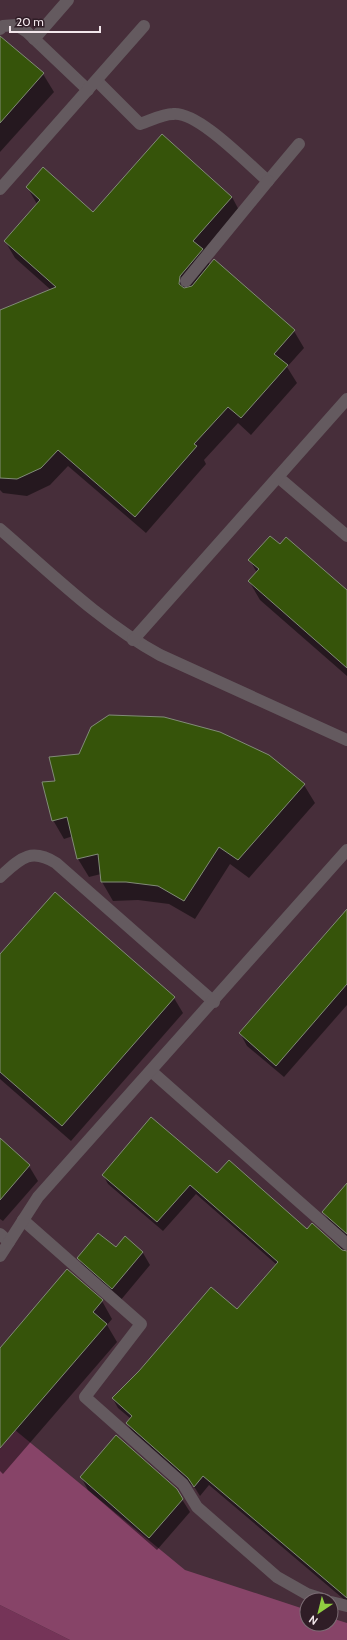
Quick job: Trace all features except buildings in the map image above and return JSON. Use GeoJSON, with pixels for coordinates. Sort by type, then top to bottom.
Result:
{"type":"FeatureCollection","features":[{"type":"Feature","properties":{"kind":"lane"},"geometry":{"type":"LineString","coordinates":[[34,39],[68,0]]}},
{"type":"Feature","properties":{"kind":"lane"},"geometry":{"type":"LineString","coordinates":[[0,29],[3,26],[16,25],[34,39],[88,90]]}},
{"type":"Feature","properties":{"kind":"lane"},"geometry":{"type":"LineString","coordinates":[[0,189],[144,26]]}},
{"type":"Feature","properties":{"kind":"lane"},"geometry":{"type":"LineString","coordinates":[[96,81],[140,124],[173,113],[188,116],[201,123],[268,181]]}},
{"type":"Feature","properties":{"kind":"lane"},"geometry":{"type":"LineString","coordinates":[[186,281],[300,144]]}},
{"type":"Feature","properties":{"kind":"lane"},"geometry":{"type":"LineString","coordinates":[[133,640],[347,399]]}},
{"type":"Feature","properties":{"kind":"lane"},"geometry":{"type":"LineString","coordinates":[[278,477],[347,536]]}},
{"type":"Feature","properties":{"kind":"lane"},"geometry":{"type":"LineString","coordinates":[[0,529],[105,621],[133,640],[160,655],[347,740]]}},
{"type":"Feature","properties":{"kind":"lane"},"geometry":{"type":"LineString","coordinates":[[0,1256],[5,1238],[23,1220],[38,1197],[214,1002],[347,850]]}},
{"type":"Feature","properties":{"kind":"lane"},"geometry":{"type":"LineString","coordinates":[[0,877],[20,859],[32,855],[44,856],[56,863],[214,1002]]}},
{"type":"Feature","properties":{"kind":"lane"},"geometry":{"type":"LineString","coordinates":[[151,1071],[347,1244]]}},
{"type":"Feature","properties":{"kind":"lane"},"geometry":{"type":"LineString","coordinates":[[23,1220],[141,1324],[85,1397],[183,1484],[197,1507],[277,1577],[303,1592]]}},
{"type":"Feature","properties":{"kind":"shaded area"},"geometry":{"type":"Polygon","coordinates":[[[0,0],[347,0],[347,1640],[70,1640],[0,1605],[0,0]]]}},
{"type":"Feature","properties":{"kind":"shaded area"},"geometry":{"type":"Polygon","coordinates":[[[15,1430],[185,1570],[299,1607],[299,1632],[339,1632],[339,1620],[347,1623],[347,1640],[70,1640],[0,1605],[0,1448],[15,1430]]]}},
{"type":"Feature","properties":{"kind":"shaded area"},"geometry":{"type":"Polygon","coordinates":[[[0,1605],[70,1640],[0,1640],[0,1605]]]}}]}
